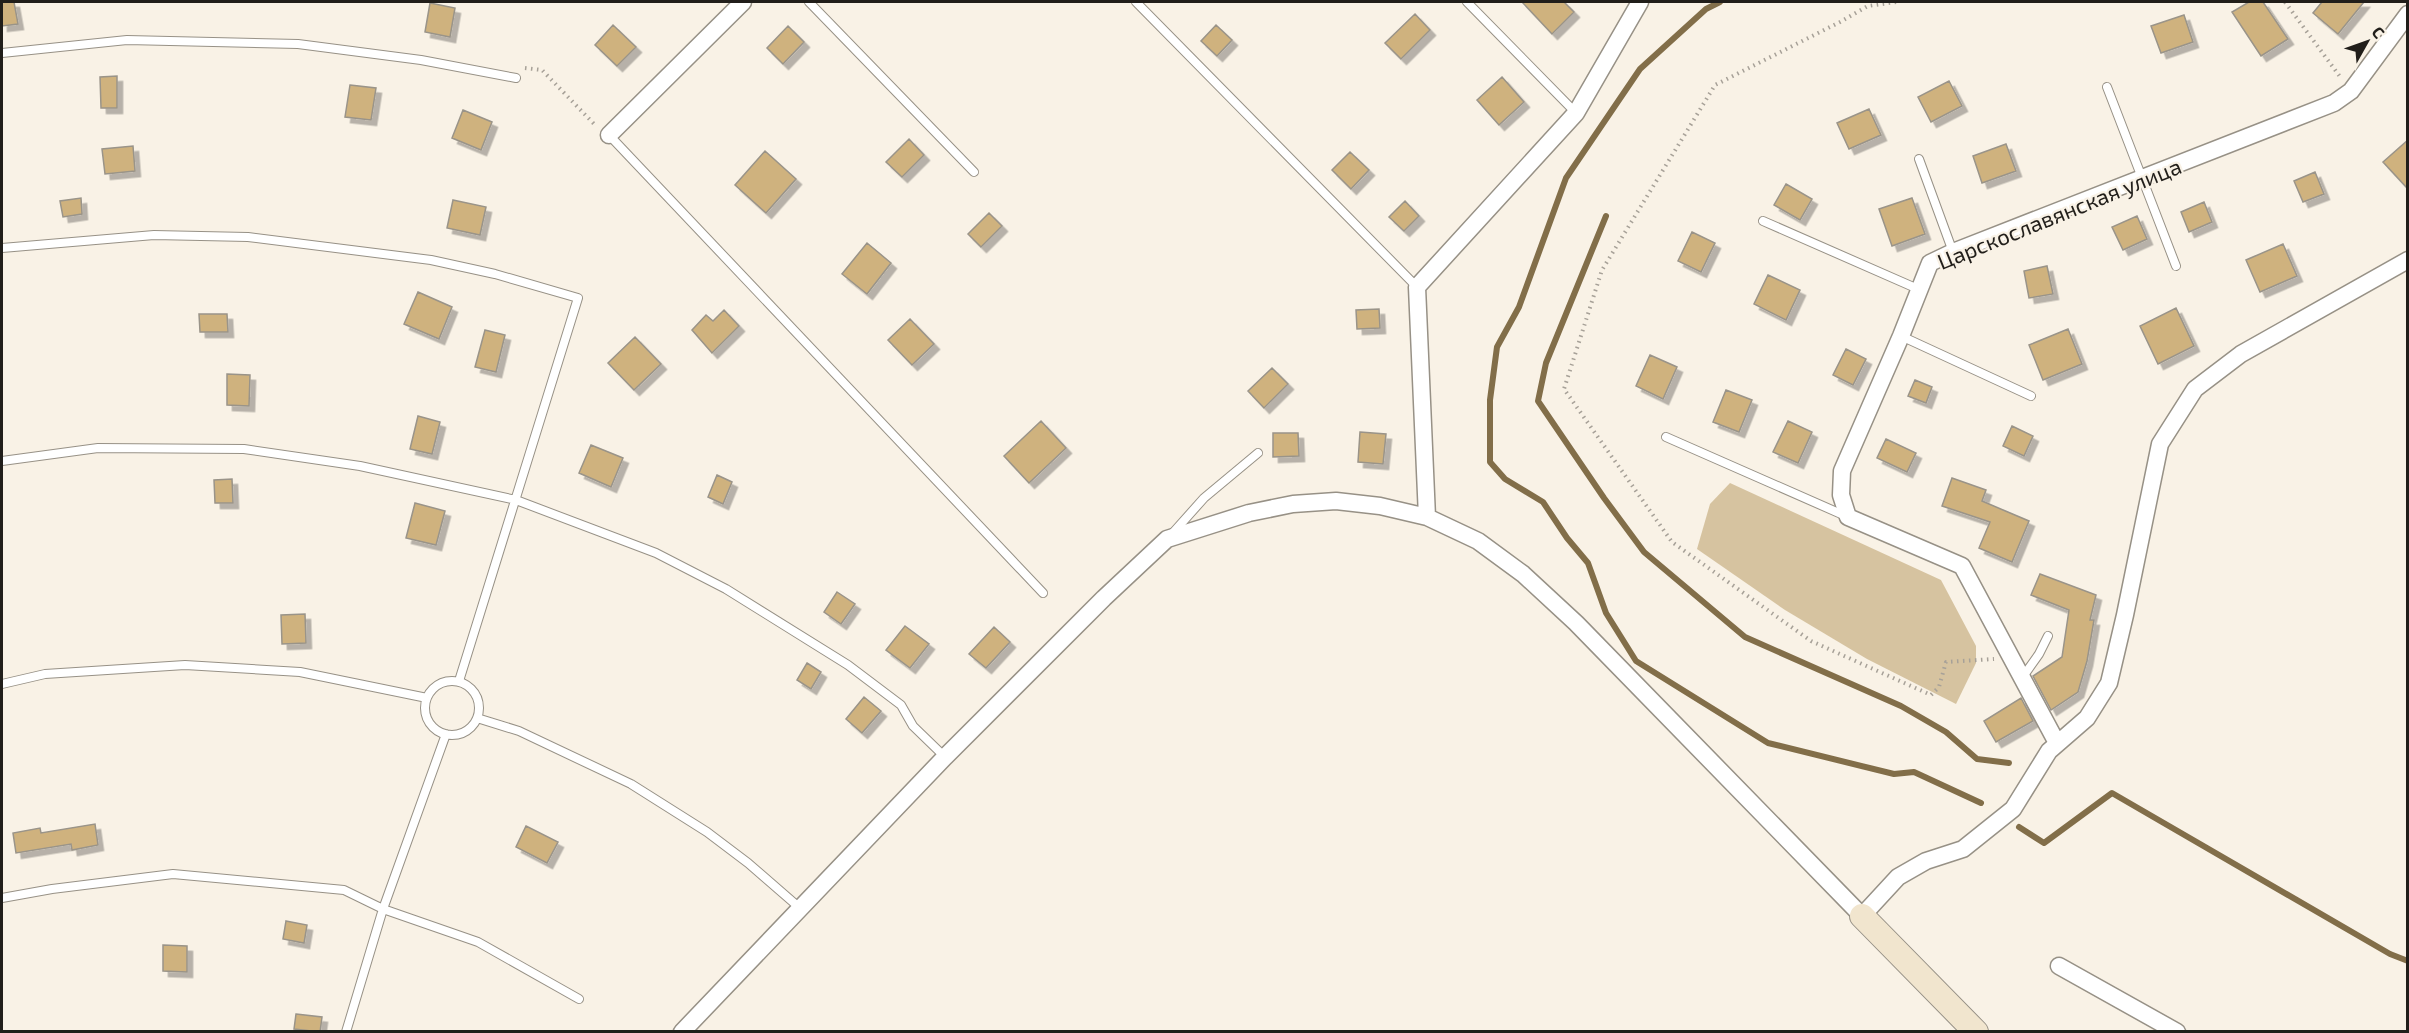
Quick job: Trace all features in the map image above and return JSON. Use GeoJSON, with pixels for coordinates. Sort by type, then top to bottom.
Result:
{"type":"FeatureCollection","features":[{"type":"Feature","properties":{"kind":"street"},"geometry":{"type":"LineString","coordinates":[[609,135],[743,2]]}},
{"type":"Feature","properties":{"kind":"street"},"geometry":{"type":"LineString","coordinates":[[1427,517],[1417,287],[1576,112],[1640,2]]}},
{"type":"Feature","properties":{"kind":"street","name":"Царскославянская улица"},"geometry":{"type":"LineString","coordinates":[[1848,517],[1841,495],[1842,471],[1930,263],[1953,252],[2334,104],[2351,91],[2408,14]]}},
{"type":"Feature","properties":{"kind":"street"},"geometry":{"type":"LineString","coordinates":[[1862,916],[1898,877],[1926,861],[1963,849],[2013,809],[2049,751],[2087,718],[2109,683],[2160,444],[2195,389],[2241,354],[2408,260]]}},
{"type":"Feature","properties":{"kind":"street"},"geometry":{"type":"LineString","coordinates":[[682,1032],[945,757],[1104,598],[1167,539],[1248,513],[1293,504],[1336,501],[1380,506],[1427,517],[1478,541],[1523,574],[1584,631],[1976,1032]]}},
{"type":"Feature","properties":{"kind":"street"},"geometry":{"type":"LineString","coordinates":[[1848,517],[1962,566],[2057,743]]}},
{"type":"Feature","properties":{"kind":"street"},"geometry":{"type":"LineString","coordinates":[[2059,966],[2177,1032]]}},
{"type":"Feature","properties":{"kind":"lane"},"geometry":{"type":"LineString","coordinates":[[809,2],[974,172]]}},
{"type":"Feature","properties":{"kind":"lane"},"geometry":{"type":"LineString","coordinates":[[1136,2],[1417,287]]}},
{"type":"Feature","properties":{"kind":"lane"},"geometry":{"type":"LineString","coordinates":[[1467,2],[1576,112]]}},
{"type":"Feature","properties":{"kind":"lane"},"geometry":{"type":"LineString","coordinates":[[2,53],[127,40],[298,44],[421,60],[516,78]]}},
{"type":"Feature","properties":{"kind":"lane"},"geometry":{"type":"LineString","coordinates":[[2107,87],[2176,266]]}},
{"type":"Feature","properties":{"kind":"lane"},"geometry":{"type":"LineString","coordinates":[[609,135],[1043,593]]}},
{"type":"Feature","properties":{"kind":"lane"},"geometry":{"type":"LineString","coordinates":[[1919,159],[1953,252]]}},
{"type":"Feature","properties":{"kind":"lane"},"geometry":{"type":"LineString","coordinates":[[1763,221],[1918,289]]}},
{"type":"Feature","properties":{"kind":"lane"},"geometry":{"type":"LineString","coordinates":[[2,248],[154,236],[248,237],[431,260],[505,277],[578,298],[459,681]]}},
{"type":"Feature","properties":{"kind":"lane"},"geometry":{"type":"LineString","coordinates":[[1901,336],[2031,396]]}},
{"type":"Feature","properties":{"kind":"lane"},"geometry":{"type":"LineString","coordinates":[[1666,437],[1848,517]]}},
{"type":"Feature","properties":{"kind":"lane"},"geometry":{"type":"LineString","coordinates":[[2,461],[98,448],[244,449],[360,466],[516,500],[656,554],[726,589],[857,672],[901,705],[913,726],[945,757]]}},
{"type":"Feature","properties":{"kind":"lane"},"geometry":{"type":"LineString","coordinates":[[1167,539],[1204,498],[1258,453]]}},
{"type":"Feature","properties":{"kind":"lane"},"geometry":{"type":"LineString","coordinates":[[2022,678],[2040,654],[2048,636]]}},
{"type":"Feature","properties":{"kind":"lane"},"geometry":{"type":"LineString","coordinates":[[2,684],[45,675],[186,665],[300,672],[427,698]]}},
{"type":"Feature","properties":{"kind":"lane"},"geometry":{"type":"LineString","coordinates":[[449,680],[459,681],[470,686],[477,695],[480,707],[477,718],[468,730],[462,733],[447,734],[433,727],[428,721],[427,698],[432,689],[440,683],[449,680]]}},
{"type":"Feature","properties":{"kind":"lane"},"geometry":{"type":"LineString","coordinates":[[477,718],[519,731],[631,784],[707,832],[748,863],[801,909]]}},
{"type":"Feature","properties":{"kind":"lane"},"geometry":{"type":"LineString","coordinates":[[346,1032],[383,909],[447,734]]}},
{"type":"Feature","properties":{"kind":"lane"},"geometry":{"type":"LineString","coordinates":[[2,898],[52,889],[173,874],[344,890],[383,909],[478,942],[579,999]]}},
{"type":"Feature","properties":{"kind":"path"},"geometry":{"type":"LineString","coordinates":[[1896,2],[1868,6],[1715,85],[1602,270],[1564,389],[1672,542],[1811,641],[1931,695],[1939,687],[1946,662],[2012,658]]}},
{"type":"Feature","properties":{"kind":"path"},"geometry":{"type":"LineString","coordinates":[[2285,2],[2351,91]]}},
{"type":"Feature","properties":{"kind":"path"},"geometry":{"type":"LineString","coordinates":[[516,78],[522,68],[542,70],[591,122],[609,135]]}},
{"type":"Feature","properties":{"kind":"shaded area"},"geometry":{"type":"Polygon","coordinates":[[[1730,483],[1941,580],[1976,646],[1976,663],[1956,704],[1867,659],[1785,610],[1697,549],[1710,504],[1730,483]]]}},
{"type":"Feature","properties":{"kind":"building"},"geometry":{"type":"Polygon","coordinates":[[[2,2],[14,2],[18,24],[2,26],[2,2]]]}},
{"type":"Feature","properties":{"kind":"building"},"geometry":{"type":"Polygon","coordinates":[[[1522,2],[1564,2],[1574,12],[1552,34],[1522,2]]]}},
{"type":"Feature","properties":{"kind":"building"},"geometry":{"type":"Polygon","coordinates":[[[2249,2],[2263,2],[2288,39],[2261,56],[2232,12],[2249,2]]]}},
{"type":"Feature","properties":{"kind":"building"},"geometry":{"type":"Polygon","coordinates":[[[2322,2],[2364,2],[2338,34],[2313,13],[2322,2]]]}},
{"type":"Feature","properties":{"kind":"building"},"geometry":{"type":"Polygon","coordinates":[[[430,3],[455,8],[450,37],[425,32],[430,3]]]}},
{"type":"Feature","properties":{"kind":"building"},"geometry":{"type":"Polygon","coordinates":[[[1415,14],[1430,30],[1401,59],[1385,43],[1415,14]]]}},
{"type":"Feature","properties":{"kind":"building"},"geometry":{"type":"Polygon","coordinates":[[[2184,15],[2193,42],[2161,53],[2151,26],[2184,15]]]}},
{"type":"Feature","properties":{"kind":"building"},"geometry":{"type":"Polygon","coordinates":[[[613,25],[636,47],[617,66],[595,45],[613,25]]]}},
{"type":"Feature","properties":{"kind":"building"},"geometry":{"type":"Polygon","coordinates":[[[1216,25],[1232,40],[1217,56],[1201,41],[1216,25]]]}},
{"type":"Feature","properties":{"kind":"building"},"geometry":{"type":"Polygon","coordinates":[[[788,26],[804,42],[783,64],[767,48],[788,26]]]}},
{"type":"Feature","properties":{"kind":"building"},"geometry":{"type":"Polygon","coordinates":[[[117,76],[117,108],[101,108],[100,77],[117,76]]]}},
{"type":"Feature","properties":{"kind":"building"},"geometry":{"type":"Polygon","coordinates":[[[1502,77],[1524,102],[1499,125],[1477,100],[1502,77]]]}},
{"type":"Feature","properties":{"kind":"building"},"geometry":{"type":"Polygon","coordinates":[[[1949,81],[1962,106],[1931,122],[1918,97],[1949,81]]]}},
{"type":"Feature","properties":{"kind":"building"},"geometry":{"type":"Polygon","coordinates":[[[350,85],[376,88],[371,120],[345,117],[350,85]]]}},
{"type":"Feature","properties":{"kind":"building"},"geometry":{"type":"Polygon","coordinates":[[[1869,109],[1881,135],[1849,149],[1837,123],[1869,109]]]}},
{"type":"Feature","properties":{"kind":"building"},"geometry":{"type":"Polygon","coordinates":[[[463,110],[492,122],[481,150],[452,138],[463,110]]]}},
{"type":"Feature","properties":{"kind":"building"},"geometry":{"type":"Polygon","coordinates":[[[909,139],[924,155],[902,177],[886,162],[909,139]]]}},
{"type":"Feature","properties":{"kind":"building"},"geometry":{"type":"Polygon","coordinates":[[[2408,140],[2408,189],[2383,162],[2408,140]]]}},
{"type":"Feature","properties":{"kind":"building"},"geometry":{"type":"Polygon","coordinates":[[[2006,144],[2016,171],[1982,183],[1973,156],[2006,144]]]}},
{"type":"Feature","properties":{"kind":"building"},"geometry":{"type":"Polygon","coordinates":[[[133,146],[135,171],[105,174],[102,149],[133,146]]]}},
{"type":"Feature","properties":{"kind":"building"},"geometry":{"type":"Polygon","coordinates":[[[765,151],[796,179],[766,213],[735,185],[765,151]]]}},
{"type":"Feature","properties":{"kind":"building"},"geometry":{"type":"Polygon","coordinates":[[[1350,152],[1369,170],[1351,189],[1332,170],[1350,152]]]}},
{"type":"Feature","properties":{"kind":"building"},"geometry":{"type":"Polygon","coordinates":[[[2315,172],[2324,194],[2303,202],[2294,181],[2315,172]]]}},
{"type":"Feature","properties":{"kind":"building"},"geometry":{"type":"Polygon","coordinates":[[[1786,184],[1812,199],[1800,220],[1774,205],[1786,184]]]}},
{"type":"Feature","properties":{"kind":"building"},"geometry":{"type":"Polygon","coordinates":[[[81,198],[82,214],[63,217],[60,201],[81,198]]]}},
{"type":"Feature","properties":{"kind":"building"},"geometry":{"type":"Polygon","coordinates":[[[1912,198],[1925,234],[1892,246],[1879,209],[1912,198]]]}},
{"type":"Feature","properties":{"kind":"building"},"geometry":{"type":"Polygon","coordinates":[[[453,200],[486,207],[480,235],[447,228],[453,200]]]}},
{"type":"Feature","properties":{"kind":"building"},"geometry":{"type":"Polygon","coordinates":[[[1405,201],[1419,216],[1404,231],[1389,217],[1405,201]]]}},
{"type":"Feature","properties":{"kind":"building"},"geometry":{"type":"Polygon","coordinates":[[[2204,202],[2212,222],[2189,232],[2181,212],[2204,202]]]}},
{"type":"Feature","properties":{"kind":"building"},"geometry":{"type":"Polygon","coordinates":[[[989,213],[1002,226],[981,247],[968,234],[989,213]]]}},
{"type":"Feature","properties":{"kind":"building"},"geometry":{"type":"Polygon","coordinates":[[[2137,216],[2147,239],[2123,250],[2112,227],[2137,216]]]}},
{"type":"Feature","properties":{"kind":"building"},"geometry":{"type":"Polygon","coordinates":[[[1692,232],[1715,243],[1701,272],[1678,261],[1692,232]]]}},
{"type":"Feature","properties":{"kind":"building"},"geometry":{"type":"Polygon","coordinates":[[[867,243],[891,263],[867,294],[842,274],[867,243]]]}},
{"type":"Feature","properties":{"kind":"building"},"geometry":{"type":"Polygon","coordinates":[[[2283,244],[2297,276],[2260,292],[2246,260],[2283,244]]]}},
{"type":"Feature","properties":{"kind":"building"},"geometry":{"type":"Polygon","coordinates":[[[2047,266],[2053,294],[2029,298],[2024,271],[2047,266]]]}},
{"type":"Feature","properties":{"kind":"building"},"geometry":{"type":"Polygon","coordinates":[[[1768,275],[1800,290],[1786,320],[1754,304],[1768,275]]]}},
{"type":"Feature","properties":{"kind":"building"},"geometry":{"type":"Polygon","coordinates":[[[418,292],[452,307],[439,339],[404,324],[418,292]]]}},
{"type":"Feature","properties":{"kind":"building"},"geometry":{"type":"Polygon","coordinates":[[[2176,308],[2194,346],[2158,364],[2140,326],[2176,308]]]}},
{"type":"Feature","properties":{"kind":"building"},"geometry":{"type":"Polygon","coordinates":[[[1379,309],[1380,328],[1357,329],[1356,310],[1379,309]]]}},
{"type":"Feature","properties":{"kind":"building"},"geometry":{"type":"Polygon","coordinates":[[[724,310],[739,326],[712,353],[692,330],[706,315],[713,321],[724,310]]]}},
{"type":"Feature","properties":{"kind":"building"},"geometry":{"type":"Polygon","coordinates":[[[199,314],[227,314],[228,332],[200,332],[199,314]]]}},
{"type":"Feature","properties":{"kind":"building"},"geometry":{"type":"Polygon","coordinates":[[[910,319],[934,344],[912,365],[888,340],[910,319]]]}},
{"type":"Feature","properties":{"kind":"building"},"geometry":{"type":"Polygon","coordinates":[[[2068,329],[2082,364],[2043,380],[2029,345],[2068,329]]]}},
{"type":"Feature","properties":{"kind":"building"},"geometry":{"type":"Polygon","coordinates":[[[485,330],[505,335],[496,372],[475,367],[485,330]]]}},
{"type":"Feature","properties":{"kind":"building"},"geometry":{"type":"Polygon","coordinates":[[[635,337],[661,364],[634,390],[608,363],[635,337]]]}},
{"type":"Feature","properties":{"kind":"building"},"geometry":{"type":"Polygon","coordinates":[[[1846,349],[1866,359],[1853,385],[1833,375],[1846,349]]]}},
{"type":"Feature","properties":{"kind":"building"},"geometry":{"type":"Polygon","coordinates":[[[1650,355],[1677,367],[1663,399],[1636,386],[1650,355]]]}},
{"type":"Feature","properties":{"kind":"building"},"geometry":{"type":"Polygon","coordinates":[[[1272,368],[1288,384],[1264,408],[1248,391],[1272,368]]]}},
{"type":"Feature","properties":{"kind":"building"},"geometry":{"type":"Polygon","coordinates":[[[227,374],[250,375],[249,406],[227,405],[227,374]]]}},
{"type":"Feature","properties":{"kind":"building"},"geometry":{"type":"Polygon","coordinates":[[[1915,380],[1932,387],[1926,403],[1908,396],[1915,380]]]}},
{"type":"Feature","properties":{"kind":"building"},"geometry":{"type":"Polygon","coordinates":[[[1726,390],[1752,400],[1739,432],[1713,422],[1726,390]]]}},
{"type":"Feature","properties":{"kind":"building"},"geometry":{"type":"Polygon","coordinates":[[[418,416],[440,422],[432,454],[410,449],[418,416]]]}},
{"type":"Feature","properties":{"kind":"building"},"geometry":{"type":"Polygon","coordinates":[[[1041,421],[1066,448],[1029,483],[1004,456],[1041,421]]]}},
{"type":"Feature","properties":{"kind":"building"},"geometry":{"type":"Polygon","coordinates":[[[1788,421],[1812,432],[1798,463],[1773,452],[1788,421]]]}},
{"type":"Feature","properties":{"kind":"building"},"geometry":{"type":"Polygon","coordinates":[[[2012,426],[2033,436],[2024,456],[2003,446],[2012,426]]]}},
{"type":"Feature","properties":{"kind":"building"},"geometry":{"type":"Polygon","coordinates":[[[1360,432],[1386,434],[1383,464],[1358,462],[1360,432]]]}},
{"type":"Feature","properties":{"kind":"building"},"geometry":{"type":"Polygon","coordinates":[[[1273,433],[1298,433],[1299,456],[1273,457],[1273,433]]]}},
{"type":"Feature","properties":{"kind":"building"},"geometry":{"type":"Polygon","coordinates":[[[1886,439],[1916,453],[1907,472],[1877,458],[1886,439]]]}},
{"type":"Feature","properties":{"kind":"building"},"geometry":{"type":"Polygon","coordinates":[[[591,445],[623,458],[611,487],[579,473],[591,445]]]}},
{"type":"Feature","properties":{"kind":"building"},"geometry":{"type":"Polygon","coordinates":[[[717,475],[732,482],[723,504],[708,497],[717,475]]]}},
{"type":"Feature","properties":{"kind":"building"},"geometry":{"type":"Polygon","coordinates":[[[1952,478],[1986,490],[1982,501],[2029,521],[2012,562],[1979,548],[1990,522],[1942,506],[1952,478]]]}},
{"type":"Feature","properties":{"kind":"building"},"geometry":{"type":"Polygon","coordinates":[[[232,479],[233,503],[215,503],[214,480],[232,479]]]}},
{"type":"Feature","properties":{"kind":"building"},"geometry":{"type":"Polygon","coordinates":[[[415,503],[445,511],[436,545],[406,538],[415,503]]]}},
{"type":"Feature","properties":{"kind":"building"},"geometry":{"type":"Polygon","coordinates":[[[2040,574],[2096,595],[2090,620],[2094,620],[2087,661],[2078,692],[2051,710],[2033,676],[2062,657],[2069,610],[2031,595],[2040,574]]]}},
{"type":"Feature","properties":{"kind":"building"},"geometry":{"type":"Polygon","coordinates":[[[837,592],[855,604],[841,624],[824,612],[837,592]]]}},
{"type":"Feature","properties":{"kind":"building"},"geometry":{"type":"Polygon","coordinates":[[[305,614],[306,643],[282,644],[281,615],[305,614]]]}},
{"type":"Feature","properties":{"kind":"building"},"geometry":{"type":"Polygon","coordinates":[[[905,626],[929,644],[910,668],[886,650],[905,626]]]}},
{"type":"Feature","properties":{"kind":"building"},"geometry":{"type":"Polygon","coordinates":[[[994,627],[1010,642],[986,668],[969,654],[994,627]]]}},
{"type":"Feature","properties":{"kind":"building"},"geometry":{"type":"Polygon","coordinates":[[[807,663],[821,672],[811,689],[797,680],[807,663]]]}},
{"type":"Feature","properties":{"kind":"building"},"geometry":{"type":"Polygon","coordinates":[[[864,697],[881,711],[862,733],[846,719],[864,697]]]}},
{"type":"Feature","properties":{"kind":"building"},"geometry":{"type":"Polygon","coordinates":[[[2021,698],[2033,721],[1996,742],[1984,721],[2021,698]]]}},
{"type":"Feature","properties":{"kind":"building"},"geometry":{"type":"Polygon","coordinates":[[[95,824],[98,845],[72,850],[71,844],[16,853],[13,833],[40,828],[41,833],[95,824]]]}},
{"type":"Feature","properties":{"kind":"building"},"geometry":{"type":"Polygon","coordinates":[[[526,826],[558,842],[547,863],[516,847],[526,826]]]}},
{"type":"Feature","properties":{"kind":"building"},"geometry":{"type":"Polygon","coordinates":[[[286,921],[307,925],[304,943],[283,939],[286,921]]]}},
{"type":"Feature","properties":{"kind":"building"},"geometry":{"type":"Polygon","coordinates":[[[163,945],[187,946],[187,972],[163,971],[163,945]]]}},
{"type":"Feature","properties":{"kind":"building"},"geometry":{"type":"Polygon","coordinates":[[[296,1014],[322,1017],[320,1032],[294,1029],[296,1014]]]}},
{"type":"Feature","properties":{"kind":"waterway"},"geometry":{"type":"LineString","coordinates":[[1720,2],[1706,9],[1640,69],[1566,178],[1519,307],[1497,347],[1490,400],[1490,462],[1505,479],[1543,502],[1567,538],[1588,563],[1606,613],[1636,661],[1768,743],[1894,774],[1914,772],[1981,803]]}},
{"type":"Feature","properties":{"kind":"waterway"},"geometry":{"type":"LineString","coordinates":[[1606,216],[1546,363],[1538,401],[1604,498],[1644,552],[1745,637],[1901,706],[1946,732],[1977,759],[2009,763]]}},
{"type":"Feature","properties":{"kind":"waterway"},"geometry":{"type":"LineString","coordinates":[[2019,827],[2044,843],[2112,793],[2390,954],[2408,961]]}}]}
